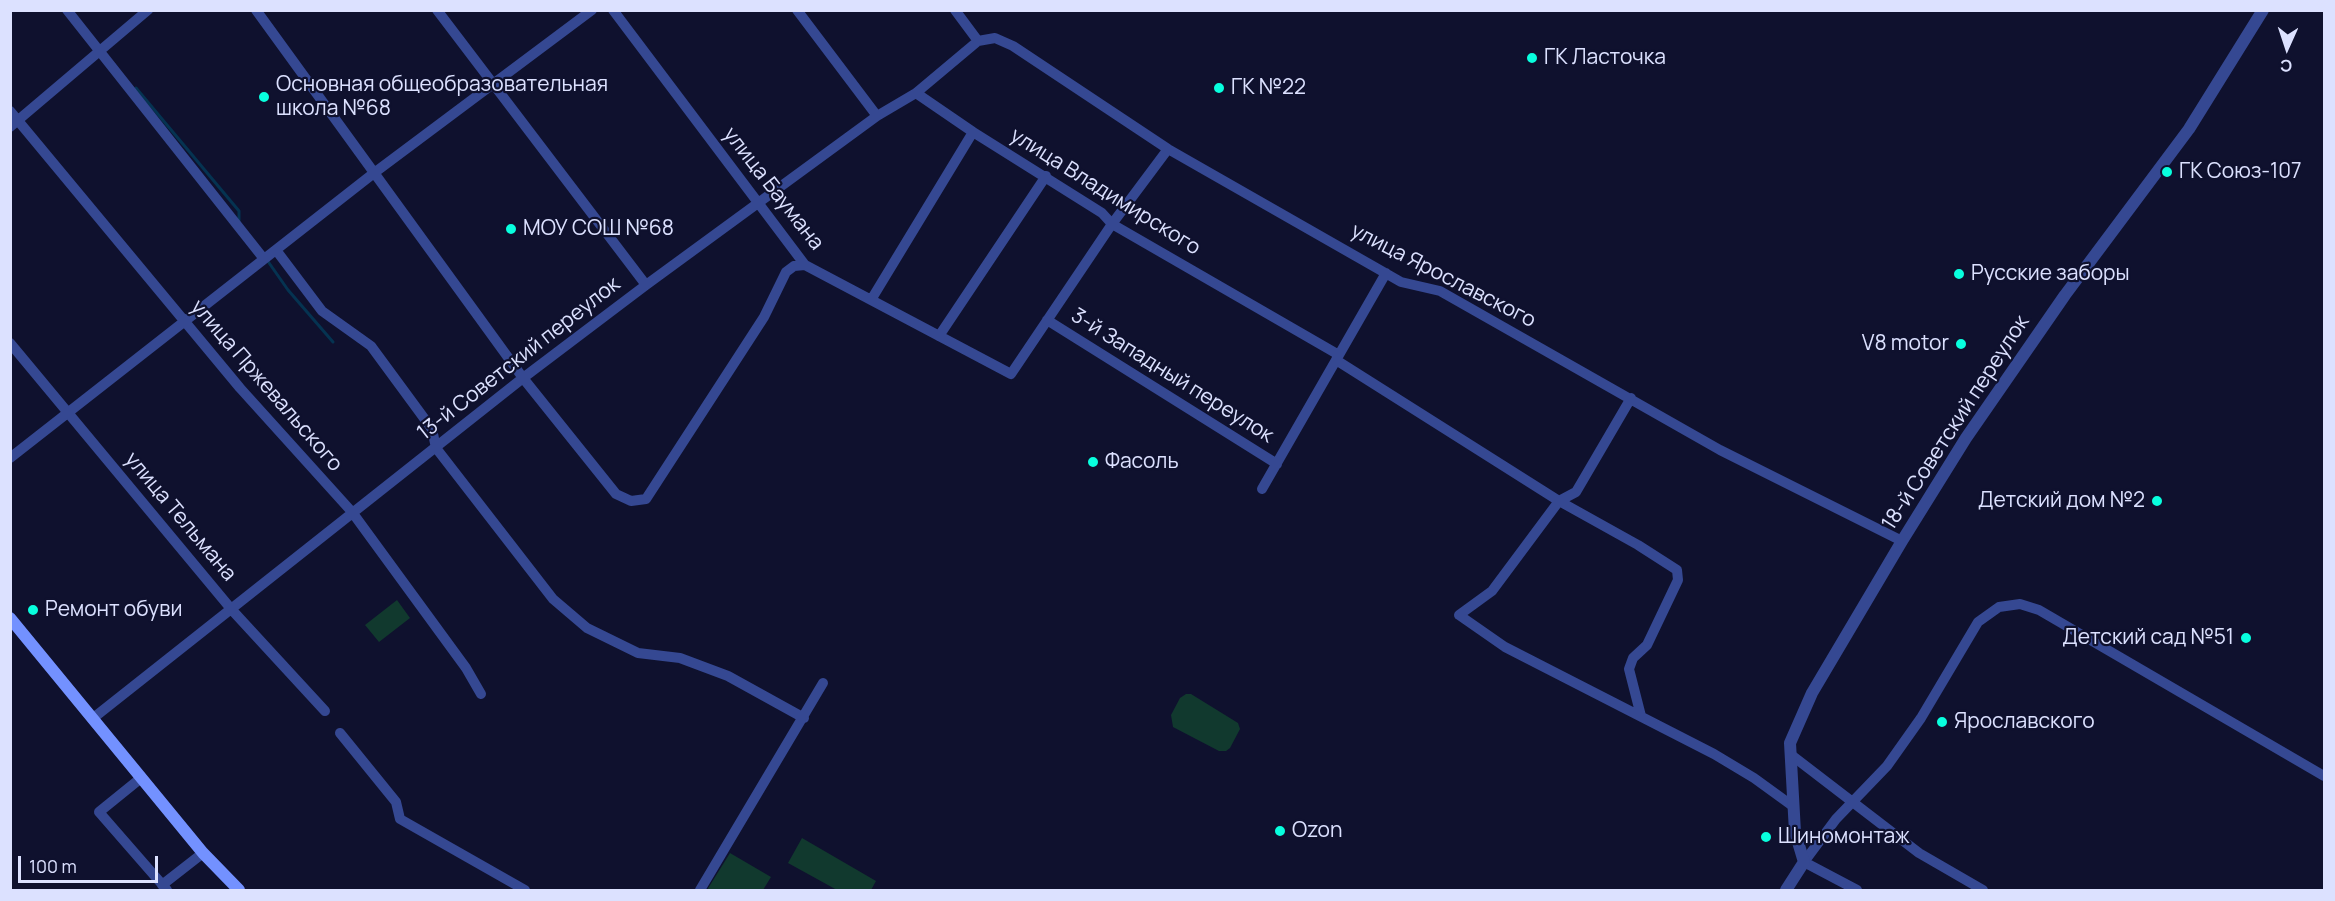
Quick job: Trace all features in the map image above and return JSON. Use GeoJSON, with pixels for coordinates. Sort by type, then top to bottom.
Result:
{"type":"FeatureCollection","features":[{"type":"Feature","properties":{"kind":"main road"},"geometry":{"type":"LineString","coordinates":[[10,618],[203,853],[239,891]]}},
{"type":"Feature","properties":{"kind":"street"},"geometry":{"type":"LineString","coordinates":[[67,10],[264,259]]}},
{"type":"Feature","properties":{"kind":"street"},"geometry":{"type":"LineString","coordinates":[[14,124],[148,10]]}},
{"type":"Feature","properties":{"kind":"street"},"geometry":{"type":"LineString","coordinates":[[256,10],[523,378],[616,494],[631,501],[646,499],[764,317],[786,272],[794,266],[805,265]]}},
{"type":"Feature","properties":{"kind":"street"},"geometry":{"type":"LineString","coordinates":[[437,10],[646,285]]}},
{"type":"Feature","properties":{"kind":"street"},"geometry":{"type":"LineString","coordinates":[[10,458],[374,173],[592,10]]}},
{"type":"Feature","properties":{"kind":"street","name":"улица Баумана"},"geometry":{"type":"LineString","coordinates":[[613,10],[756,203],[805,265],[1011,374],[1047,320]]}},
{"type":"Feature","properties":{"kind":"street"},"geometry":{"type":"LineString","coordinates":[[797,10],[876,116]]}},
{"type":"Feature","properties":{"kind":"street"},"geometry":{"type":"LineString","coordinates":[[955,10],[978,41]]}},
{"type":"Feature","properties":{"kind":"street","name":"18-й Советский переулок"},"geometry":{"type":"LineString","coordinates":[[1804,862],[1795,832],[1790,743],[1812,693],[1966,438],[2072,286],[2190,129],[2263,10]]}},
{"type":"Feature","properties":{"kind":"street","name":"улица Ярославского"},"geometry":{"type":"LineString","coordinates":[[978,41],[995,38],[1013,46],[1168,149],[1401,282],[1440,291],[1720,450],[1902,541]]}},
{"type":"Feature","properties":{"kind":"street","name":"13-й Советский переулок"},"geometry":{"type":"LineString","coordinates":[[92,719],[523,378],[756,203],[876,116],[916,93],[978,41]]}},
{"type":"Feature","properties":{"kind":"street","name":"улица Владимирского"},"geometry":{"type":"LineString","coordinates":[[916,93],[973,132],[1102,213],[1112,224],[1337,358],[1559,501],[1638,545],[1677,570],[1678,580],[1647,645],[1633,657],[1629,669],[1641,716]]}},
{"type":"Feature","properties":{"kind":"street","name":"улица Пржевальского"},"geometry":{"type":"LineString","coordinates":[[10,111],[14,124],[287,442],[352,512],[466,668],[482,694]]}},
{"type":"Feature","properties":{"kind":"street"},"geometry":{"type":"LineString","coordinates":[[872,300],[973,132]]}},
{"type":"Feature","properties":{"kind":"street"},"geometry":{"type":"LineString","coordinates":[[1047,320],[1112,224],[1168,149]]}},
{"type":"Feature","properties":{"kind":"street"},"geometry":{"type":"LineString","coordinates":[[939,336],[1046,176]]}},
{"type":"Feature","properties":{"kind":"street"},"geometry":{"type":"LineString","coordinates":[[276,250],[322,311],[370,346],[432,429],[436,448],[553,599],[587,628],[638,653],[680,658],[728,676],[804,718]]}},
{"type":"Feature","properties":{"kind":"street"},"geometry":{"type":"LineString","coordinates":[[1262,489],[1386,273]]}},
{"type":"Feature","properties":{"kind":"street","name":"3-й Западный переулок"},"geometry":{"type":"LineString","coordinates":[[1047,320],[1277,464]]}},
{"type":"Feature","properties":{"kind":"street","name":"улица Тельмана"},"geometry":{"type":"LineString","coordinates":[[10,343],[232,610],[325,711]]}},
{"type":"Feature","properties":{"kind":"street"},"geometry":{"type":"LineString","coordinates":[[1631,398],[1576,492],[1559,501],[1492,591],[1459,615],[1505,647],[1641,716],[1754,778],[1794,807]]}},
{"type":"Feature","properties":{"kind":"street"},"geometry":{"type":"LineString","coordinates":[[1786,891],[1836,819],[1887,766],[1905,742],[1978,622],[1999,607],[2020,604],[2039,610],[2325,776]]}},
{"type":"Feature","properties":{"kind":"street"},"geometry":{"type":"LineString","coordinates":[[700,891],[824,683]]}},
{"type":"Feature","properties":{"kind":"street"},"geometry":{"type":"LineString","coordinates":[[340,733],[396,802],[400,819],[525,891]]}},
{"type":"Feature","properties":{"kind":"street"},"geometry":{"type":"LineString","coordinates":[[1790,754],[1919,853],[1983,891]]}},
{"type":"Feature","properties":{"kind":"street"},"geometry":{"type":"LineString","coordinates":[[141,778],[99,812],[164,888],[203,853]]}},
{"type":"Feature","properties":{"kind":"street"},"geometry":{"type":"LineString","coordinates":[[1804,862],[1857,891]]}},
{"type":"Feature","properties":{"kind":"green space"},"geometry":{"type":"Polygon","coordinates":[[[397,600],[410,618],[379,642],[365,625],[397,600]]]}},
{"type":"Feature","properties":{"kind":"green space"},"geometry":{"type":"Polygon","coordinates":[[[1191,694],[1238,723],[1240,729],[1230,748],[1226,751],[1219,751],[1173,727],[1171,715],[1180,698],[1191,694]]]}},
{"type":"Feature","properties":{"kind":"green space"},"geometry":{"type":"Polygon","coordinates":[[[802,838],[876,881],[871,890],[837,890],[788,863],[802,838]]]}},
{"type":"Feature","properties":{"kind":"green space"},"geometry":{"type":"Polygon","coordinates":[[[730,853],[771,877],[763,890],[707,890],[730,853]]]}},
{"type":"Feature","properties":{"kind":"waterway"},"geometry":{"type":"LineString","coordinates":[[136,88],[239,211],[239,221]]}},
{"type":"Feature","properties":{"kind":"waterway"},"geometry":{"type":"LineString","coordinates":[[267,260],[288,290],[333,342]]}},
{"type":"Feature","properties":{"kind":"place","name":"ГК Ласточка"},"geometry":{"type":"Point","coordinates":[1532,58]}},
{"type":"Feature","properties":{"kind":"place","name":"ГК №22"},"geometry":{"type":"Point","coordinates":[1219,88]}},
{"type":"Feature","properties":{"kind":"place","name":"Основная общеобразовательная школа №68"},"geometry":{"type":"Point","coordinates":[264,97]}},
{"type":"Feature","properties":{"kind":"place","name":"ГК Союз-107"},"geometry":{"type":"Point","coordinates":[2167,172]}},
{"type":"Feature","properties":{"kind":"place","name":"МОУ СОШ №68"},"geometry":{"type":"Point","coordinates":[511,229]}},
{"type":"Feature","properties":{"kind":"place","name":"Русские заборы"},"geometry":{"type":"Point","coordinates":[1959,274]}},
{"type":"Feature","properties":{"kind":"place","name":"V8 motor"},"geometry":{"type":"Point","coordinates":[1961,344]}},
{"type":"Feature","properties":{"kind":"place","name":"Фасоль"},"geometry":{"type":"Point","coordinates":[1093,462]}},
{"type":"Feature","properties":{"kind":"place","name":"Детский дом №2"},"geometry":{"type":"Point","coordinates":[2157,501]}},
{"type":"Feature","properties":{"kind":"place","name":"Ремонт обуви"},"geometry":{"type":"Point","coordinates":[33,610]}},
{"type":"Feature","properties":{"kind":"place","name":"Детский сад №51"},"geometry":{"type":"Point","coordinates":[2246,638]}},
{"type":"Feature","properties":{"kind":"place","name":"Ярославского"},"geometry":{"type":"Point","coordinates":[1942,722]}},
{"type":"Feature","properties":{"kind":"place","name":"Ozon"},"geometry":{"type":"Point","coordinates":[1280,831]}},
{"type":"Feature","properties":{"kind":"place","name":"Шиномонтаж"},"geometry":{"type":"Point","coordinates":[1766,837]}}]}
